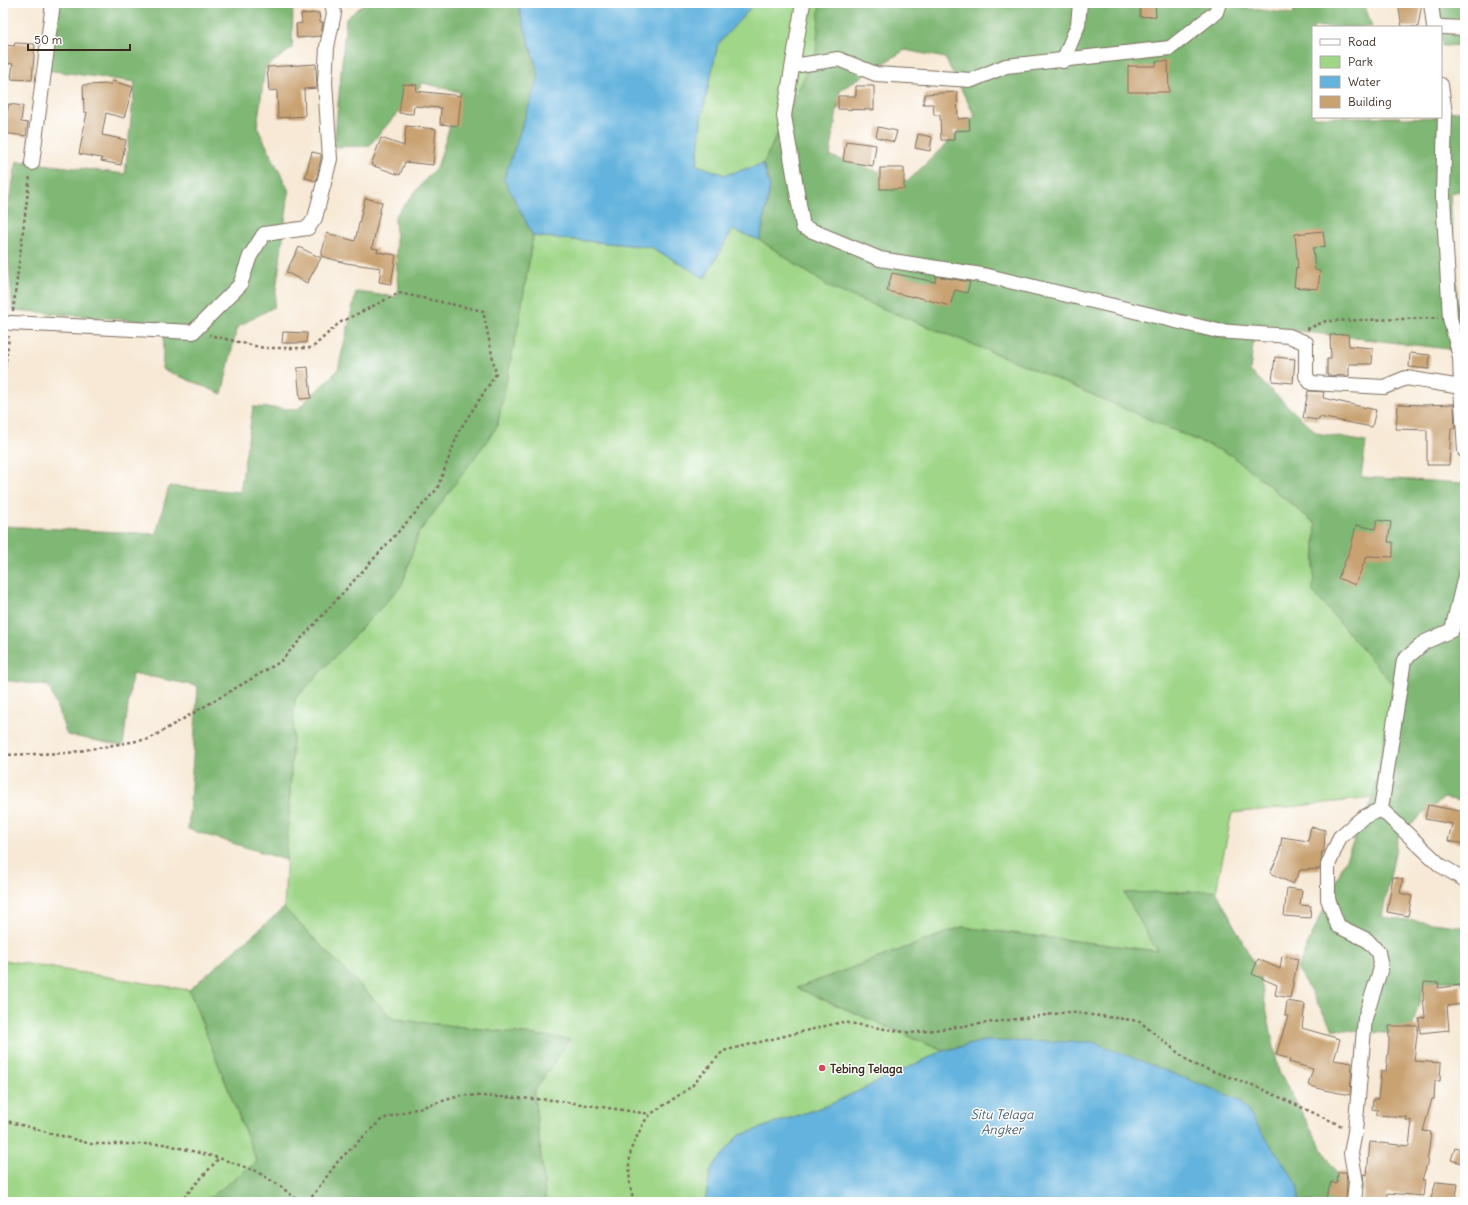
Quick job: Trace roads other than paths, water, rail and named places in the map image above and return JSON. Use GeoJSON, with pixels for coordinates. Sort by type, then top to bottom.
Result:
{"type":"FeatureCollection","features":[{"type":"Feature","properties":{"kind":"street"},"geometry":{"type":"LineString","coordinates":[[32,163],[53,3]]}},
{"type":"Feature","properties":{"kind":"street"},"geometry":{"type":"LineString","coordinates":[[11,323],[193,332],[240,285],[250,256],[264,234],[308,228],[315,218],[330,159],[325,82],[327,47],[334,13],[332,3]]}},
{"type":"Feature","properties":{"kind":"street"},"geometry":{"type":"LineString","coordinates":[[803,3],[784,116],[803,227],[880,259],[988,276],[1218,331],[1289,336],[1306,343],[1306,376],[1311,383],[1384,387],[1406,378],[1461,387]]}},
{"type":"Feature","properties":{"kind":"street"},"geometry":{"type":"LineString","coordinates":[[1063,61],[1078,25],[1080,3]]}},
{"type":"Feature","properties":{"kind":"street"},"geometry":{"type":"LineString","coordinates":[[793,66],[838,59],[876,74],[972,80],[1006,66],[1063,61],[1170,48],[1216,12],[1219,3]]}},
{"type":"Feature","properties":{"kind":"street"},"geometry":{"type":"LineString","coordinates":[[1431,3],[1434,26]]}},
{"type":"Feature","properties":{"kind":"street"},"geometry":{"type":"LineString","coordinates":[[1442,27],[1465,28]]}},
{"type":"Feature","properties":{"kind":"street"},"geometry":{"type":"LineString","coordinates":[[1442,92],[1445,114],[1443,196],[1450,318],[1463,357],[1461,387],[1465,451]]}},
{"type":"Feature","properties":{"kind":"street"},"geometry":{"type":"LineString","coordinates":[[1381,809],[1404,660],[1425,642],[1452,630],[1465,576]]}},
{"type":"Feature","properties":{"kind":"street"},"geometry":{"type":"LineString","coordinates":[[1381,809],[1440,865],[1465,880]]}},
{"type":"Feature","properties":{"kind":"street"},"geometry":{"type":"LineString","coordinates":[[1354,1202],[1356,1182],[1351,1153],[1355,1132],[1365,1018],[1381,968],[1378,952],[1366,940],[1338,926],[1328,899],[1328,865],[1340,837],[1362,818],[1381,809]]}},
{"type":"Feature","properties":{"kind":"water"},"geometry":{"type":"Polygon","coordinates":[[[516,3],[755,3],[718,44],[701,119],[697,165],[725,175],[763,164],[770,187],[760,240],[732,230],[705,278],[651,247],[533,236],[504,179],[539,76],[516,3]]]}},
{"type":"Feature","properties":{"kind":"water","name":"Situ Telaga Angker"},"geometry":{"type":"Polygon","coordinates":[[[984,1041],[1093,1042],[1240,1100],[1298,1185],[1299,1202],[705,1202],[711,1169],[738,1136],[831,1104],[943,1051],[984,1041]]]}},
{"type":"Feature","properties":{"kind":"place","name":"Tebing Telaga"},"geometry":{"type":"Point","coordinates":[822,1068]}}]}
